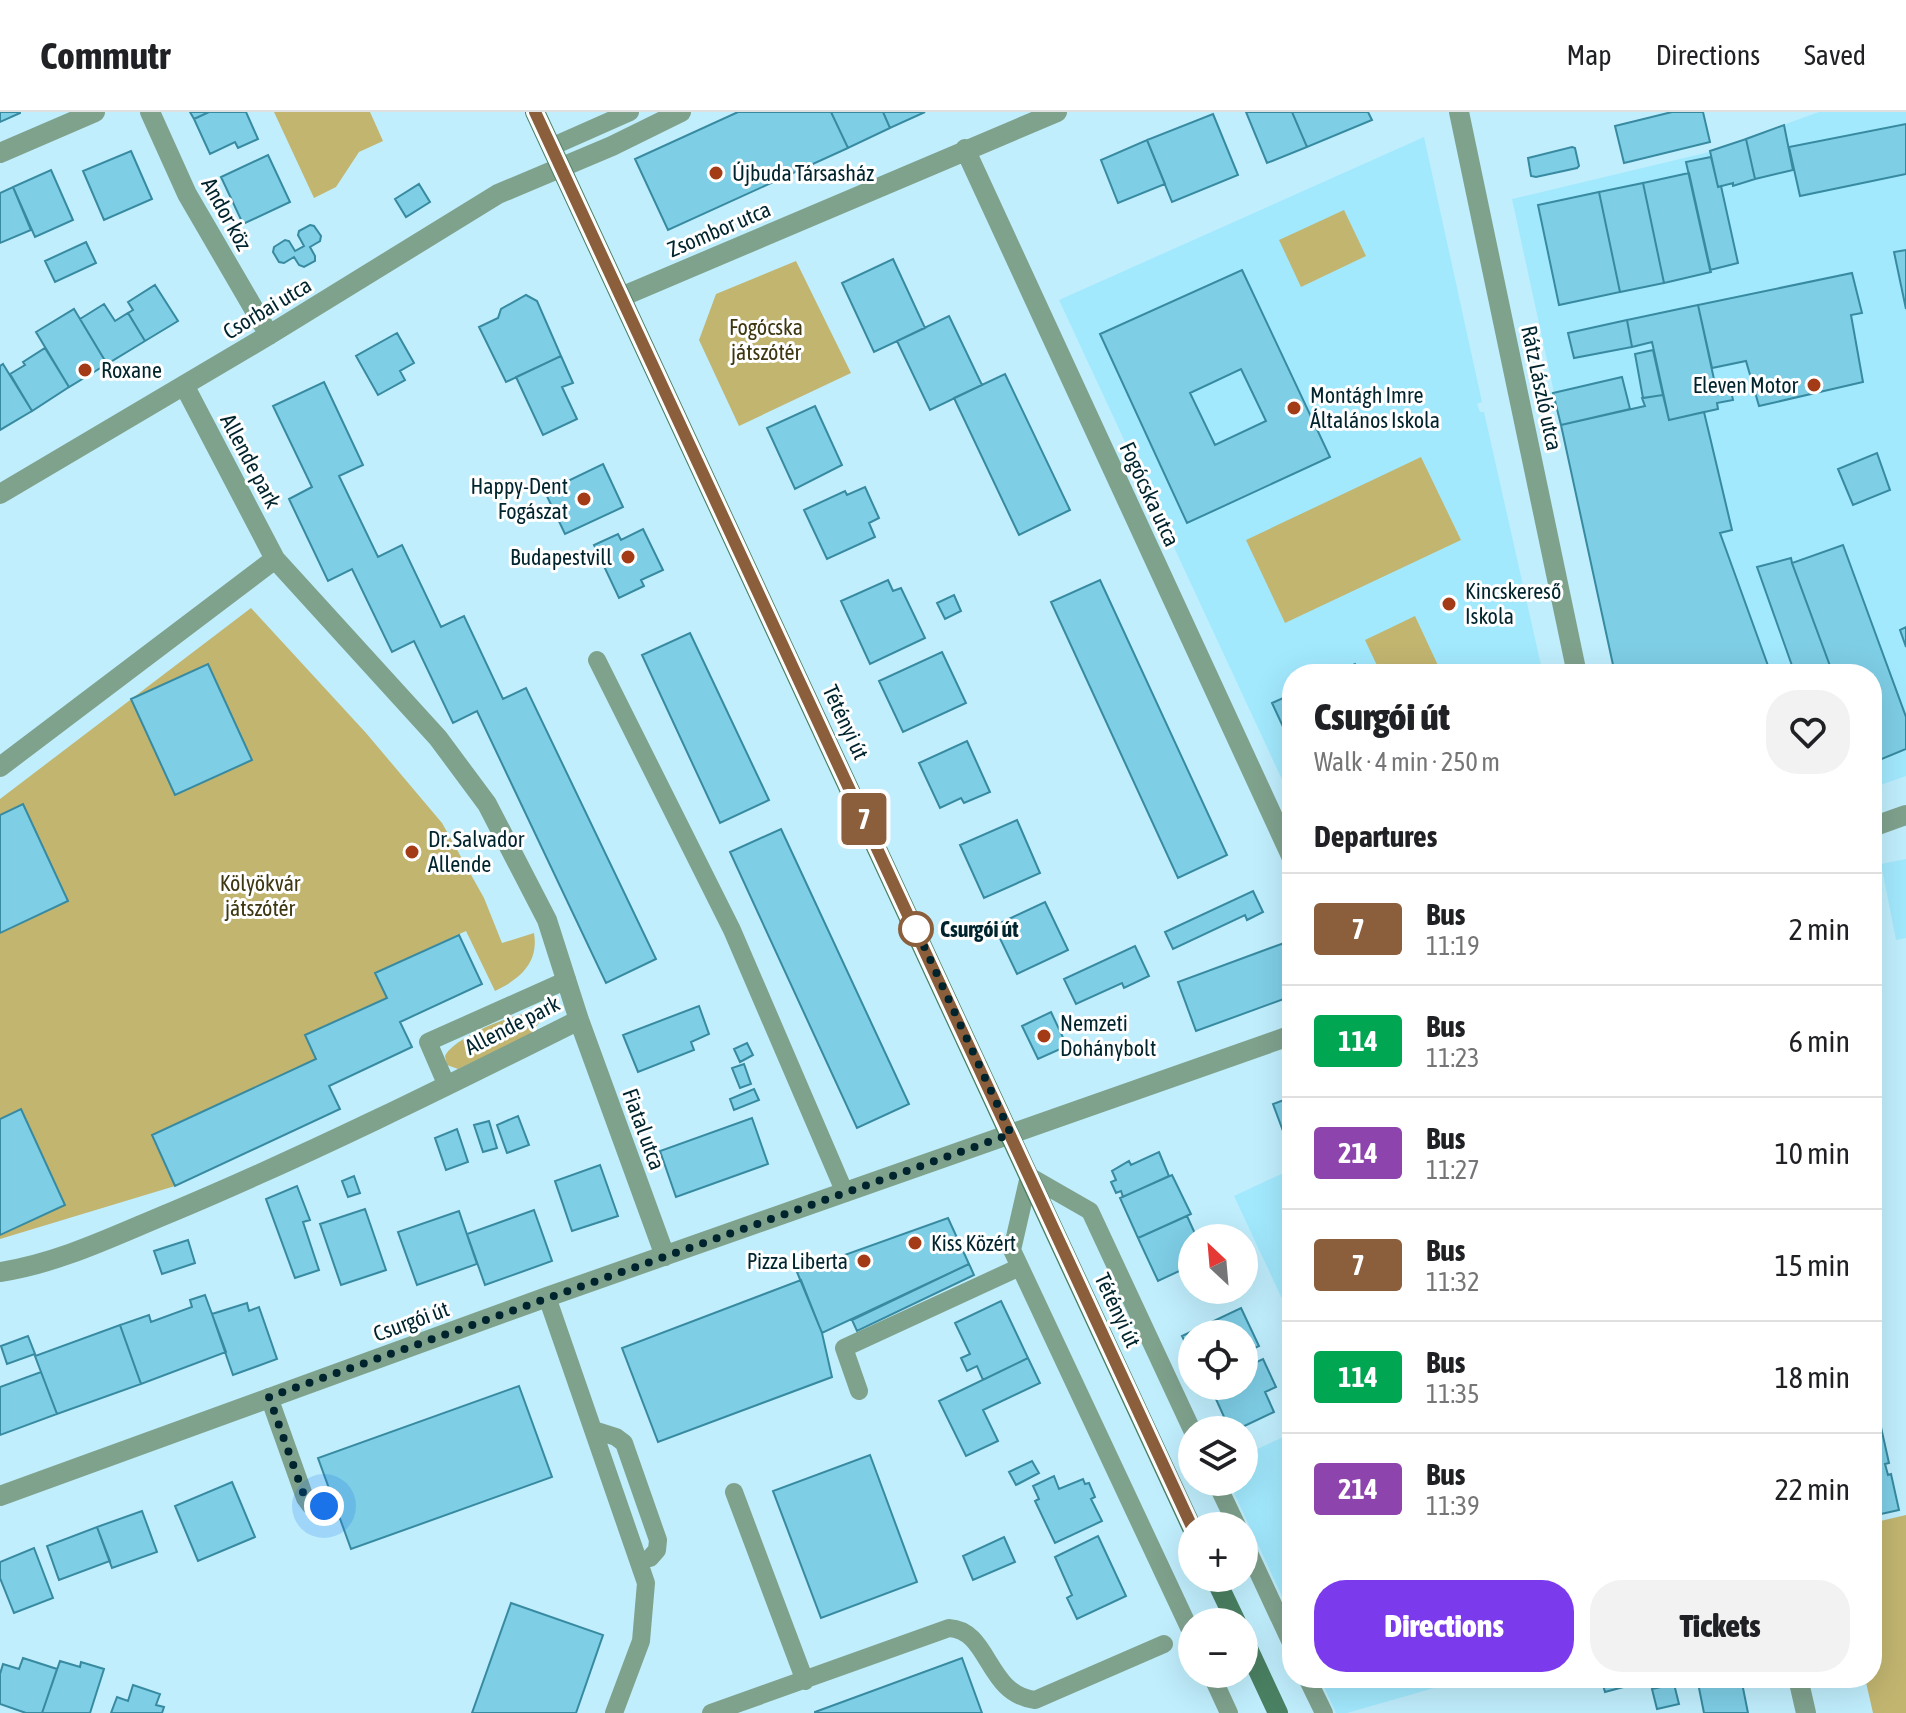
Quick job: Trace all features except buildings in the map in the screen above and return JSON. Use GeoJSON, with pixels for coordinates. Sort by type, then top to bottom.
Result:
{"type":"FeatureCollection","features":[{"type":"Feature","properties":{"kind":"street"},"geometry":{"type":"LineString","coordinates":[[0,153],[95,112]]}},
{"type":"Feature","properties":{"kind":"street","name":"Andor köz"},"geometry":{"type":"LineString","coordinates":[[150,112],[187,194],[269,335]]}},
{"type":"Feature","properties":{"kind":"street","name":"Tétényi út"},"geometry":{"type":"LineString","coordinates":[[535,112],[1185,1512]]}},
{"type":"Feature","properties":{"kind":"street","name":"Csorbai utca"},"geometry":{"type":"LineString","coordinates":[[0,494],[269,335],[498,194],[612,146],[681,112]]}},
{"type":"Feature","properties":{"kind":"street","name":"Zsombor utca"},"geometry":{"type":"LineString","coordinates":[[621,297],[1057,112]]}},
{"type":"Feature","properties":{"kind":"street","name":"Rátz László utca"},"geometry":{"type":"LineString","coordinates":[[1459,112],[1575,664]]}},
{"type":"Feature","properties":{"kind":"street","name":"Fogócska utca"},"geometry":{"type":"LineString","coordinates":[[965,149],[1282,836]]}},
{"type":"Feature","properties":{"kind":"street","name":"Allende park"},"geometry":{"type":"LineString","coordinates":[[0,1272],[22,1269],[88,1247],[217,1192],[447,1086],[579,1020],[547,920],[487,804],[438,738],[275,559],[184,385]]}},
{"type":"Feature","properties":{"kind":"street"},"geometry":{"type":"LineString","coordinates":[[0,767],[275,559]]}},
{"type":"Feature","properties":{"kind":"street"},"geometry":{"type":"LineString","coordinates":[[1882,823],[1906,815]]}},
{"type":"Feature","properties":{"kind":"street","name":"Fiatal utca"},"geometry":{"type":"LineString","coordinates":[[579,1020],[665,1256]]}},
{"type":"Feature","properties":{"kind":"street","name":"Csurgói út"},"geometry":{"type":"LineString","coordinates":[[0,1496],[547,1297],[1282,1039]]}},
{"type":"Feature","properties":{"kind":"street"},"geometry":{"type":"LineString","coordinates":[[1258,1670],[1278,1713]]}},
{"type":"Feature","properties":{"kind":"street"},"geometry":{"type":"LineString","coordinates":[[1800,1688],[1806,1713]]}},
{"type":"Feature","properties":{"kind":"lane"},"geometry":{"type":"LineString","coordinates":[[551,147],[630,112]]}},
{"type":"Feature","properties":{"kind":"lane"},"geometry":{"type":"LineString","coordinates":[[597,660],[739,946],[845,1193]]}},
{"type":"Feature","properties":{"kind":"lane"},"geometry":{"type":"LineString","coordinates":[[447,1086],[428,1042],[567,980]]}},
{"type":"Feature","properties":{"kind":"lane"},"geometry":{"type":"LineString","coordinates":[[1180,1608],[1012,1250],[1029,1176],[1090,1211],[1185,1416]]}},
{"type":"Feature","properties":{"kind":"lane"},"geometry":{"type":"LineString","coordinates":[[859,1391],[844,1348],[1020,1267]]}},
{"type":"Feature","properties":{"kind":"lane"},"geometry":{"type":"LineString","coordinates":[[547,1297],[646,1583],[641,1641],[620,1709]]}},
{"type":"Feature","properties":{"kind":"lane"},"geometry":{"type":"LineString","coordinates":[[269,1397],[305,1498],[310,1505],[329,1506]]}},
{"type":"Feature","properties":{"kind":"lane"},"geometry":{"type":"LineString","coordinates":[[594,1430],[624,1443],[658,1540],[657,1550],[650,1558]]}},
{"type":"Feature","properties":{"kind":"lane"},"geometry":{"type":"LineString","coordinates":[[734,1492],[805,1681]]}},
{"type":"Feature","properties":{"kind":"lane"},"geometry":{"type":"LineString","coordinates":[[1258,1572],[1282,1624]]}},
{"type":"Feature","properties":{"kind":"lane"},"geometry":{"type":"LineString","coordinates":[[711,1713],[938,1630],[958,1628],[972,1638],[1021,1704],[1044,1697],[1164,1644]]}},
{"type":"Feature","properties":{"kind":"lane"},"geometry":{"type":"LineString","coordinates":[[1217,1688],[1229,1713]]}},
{"type":"Feature","properties":{"kind":"lane"},"geometry":{"type":"LineString","coordinates":[[1312,1688],[1324,1713]]}},
{"type":"Feature","properties":{"kind":"shaded area"},"geometry":{"type":"Polygon","coordinates":[[[1819,112],[1906,112],[1906,776],[1882,784],[1882,664],[1613,664],[1512,199],[1705,153],[1819,112]]]}},
{"type":"Feature","properties":{"kind":"shaded area","name":"Montágh Imre Általános Iskola"},"geometry":{"type":"Polygon","coordinates":[[[1424,137],[1482,402],[1477,404],[1480,412],[1484,412],[1541,664],[1282,664],[1282,779],[1059,300],[1424,137]]]}},
{"type":"Feature","properties":{"kind":"shaded area"},"geometry":{"type":"Polygon","coordinates":[[[1906,859],[1906,938],[1896,940],[1882,864],[1906,859]]]}},
{"type":"Feature","properties":{"kind":"shaded area"},"geometry":{"type":"Polygon","coordinates":[[[1282,1174],[1282,1299],[1258,1247],[1258,1224],[1247,1224],[1234,1196],[1282,1174]]]}},
{"type":"Feature","properties":{"kind":"shaded area"},"geometry":{"type":"Polygon","coordinates":[[[1282,1438],[1282,1596],[1258,1545],[1258,1512],[1243,1512],[1235,1496],[1258,1496],[1258,1449],[1282,1438]]]}},
{"type":"Feature","properties":{"kind":"shaded area"},"geometry":{"type":"Polygon","coordinates":[[[1325,1688],[1434,1688],[1347,1713],[1336,1713],[1325,1688]]]}},
{"type":"Feature","properties":{"kind":"green space"},"geometry":{"type":"Polygon","coordinates":[[[274,112],[370,112],[383,141],[359,152],[336,187],[314,198],[274,112]]]}},
{"type":"Feature","properties":{"kind":"green space"},"geometry":{"type":"Polygon","coordinates":[[[1344,210],[1366,256],[1301,287],[1279,240],[1344,210]]]}},
{"type":"Feature","properties":{"kind":"green space","name":"Fogócska játszótér"},"geometry":{"type":"Polygon","coordinates":[[[796,261],[851,373],[739,426],[699,340],[716,294],[796,261]]]}},
{"type":"Feature","properties":{"kind":"green space"},"geometry":{"type":"Polygon","coordinates":[[[1421,457],[1461,540],[1285,623],[1246,540],[1421,457]]]}},
{"type":"Feature","properties":{"kind":"green space","name":"Kölyökvár játszótér"},"geometry":{"type":"Polygon","coordinates":[[[251,608],[366,733],[442,823],[484,898],[502,943],[534,933],[534,953],[520,975],[495,991],[466,931],[375,973],[387,998],[305,1035],[316,1059],[175,1186],[0,1239],[0,799],[251,608]]]}},
{"type":"Feature","properties":{"kind":"green space"},"geometry":{"type":"Polygon","coordinates":[[[1415,616],[1437,664],[1376,664],[1365,640],[1415,616]]]}},
{"type":"Feature","properties":{"kind":"green space"},"geometry":{"type":"Polygon","coordinates":[[[535,1012],[544,1016],[530,1035],[458,1069],[447,1065],[445,1056],[460,1041],[500,1021],[535,1012]]]}},
{"type":"Feature","properties":{"kind":"green space"},"geometry":{"type":"Polygon","coordinates":[[[1906,1515],[1906,1713],[1873,1713],[1867,1688],[1882,1688],[1882,1521],[1906,1515]]]}},
{"type":"Feature","properties":{"kind":"bus line","name":"7"},"geometry":{"type":"LineString","coordinates":[[535,112],[1185,1512]]}},
{"type":"Feature","properties":{"kind":"place","name":"Újbuda Társasház"},"geometry":{"type":"Point","coordinates":[716,173]}},
{"type":"Feature","properties":{"kind":"place","name":"Roxane"},"geometry":{"type":"Point","coordinates":[85,370]}},
{"type":"Feature","properties":{"kind":"place","name":"Eleven Motor"},"geometry":{"type":"Point","coordinates":[1814,385]}},
{"type":"Feature","properties":{"kind":"place","name":"Montágh Imre Általános Iskola"},"geometry":{"type":"Point","coordinates":[1294,408]}},
{"type":"Feature","properties":{"kind":"place","name":"Happy-Dent Fogászat"},"geometry":{"type":"Point","coordinates":[584,499]}},
{"type":"Feature","properties":{"kind":"place","name":"Budapestvill"},"geometry":{"type":"Point","coordinates":[628,557]}},
{"type":"Feature","properties":{"kind":"place","name":"Kincskereső Iskola"},"geometry":{"type":"Point","coordinates":[1449,604]}},
{"type":"Feature","properties":{"kind":"place","name":"Dr. Salvador Allende"},"geometry":{"type":"Point","coordinates":[412,852]}},
{"type":"Feature","properties":{"kind":"place","name":"Csurgói út"},"geometry":{"type":"Point","coordinates":[916,929]}},
{"type":"Feature","properties":{"kind":"place","name":"Nemzeti Dohánybolt"},"geometry":{"type":"Point","coordinates":[1044,1036]}},
{"type":"Feature","properties":{"kind":"place","name":"Kiss Közért"},"geometry":{"type":"Point","coordinates":[915,1243]}},
{"type":"Feature","properties":{"kind":"place","name":"Pizza Liberta"},"geometry":{"type":"Point","coordinates":[864,1261]}},
{"type":"Feature","properties":{"kind":"route"},"geometry":{"type":"LineString","coordinates":[[324,1506],[310,1505],[305,1498],[269,1397],[1011,1134],[910,916],[916,929]]}}]}
